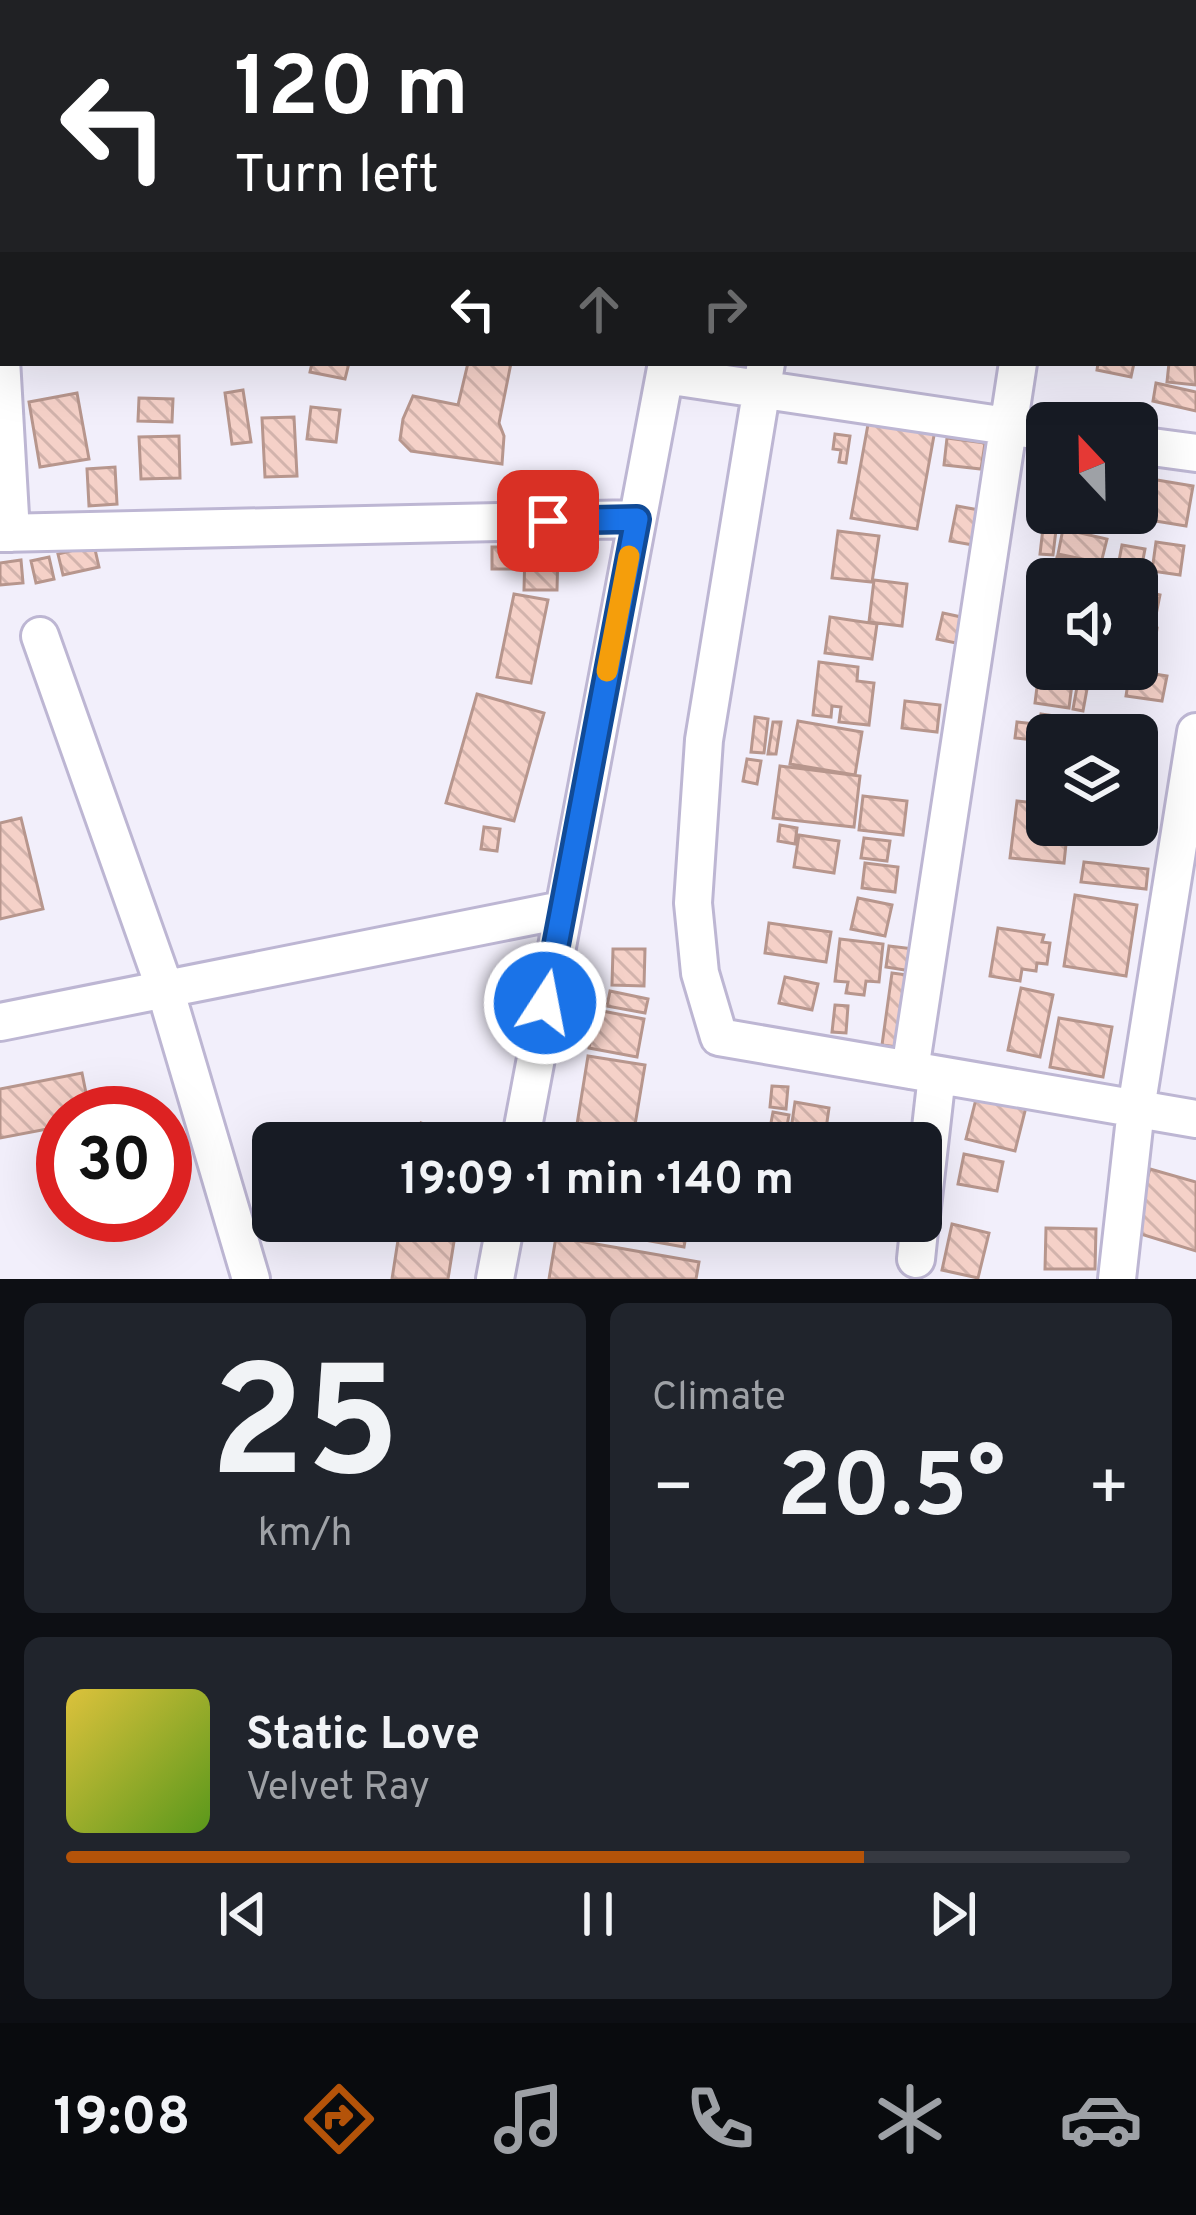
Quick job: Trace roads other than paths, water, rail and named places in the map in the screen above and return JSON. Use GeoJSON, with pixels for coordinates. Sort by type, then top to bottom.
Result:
{"type":"FeatureCollection","features":[{"type":"Feature","properties":{"kind":"street"},"geometry":{"type":"LineString","coordinates":[[0,366],[6,533],[637,519]]}},
{"type":"Feature","properties":{"kind":"street"},"geometry":{"type":"LineString","coordinates":[[922,1122],[923,1072],[1018,366]]}},
{"type":"Feature","properties":{"kind":"street"},"geometry":{"type":"LineString","coordinates":[[524,1122],[637,519],[677,373],[758,381],[1026,429]]}},
{"type":"Feature","properties":{"kind":"street"},"geometry":{"type":"LineString","coordinates":[[758,381],[704,740],[693,903],[700,974],[719,1037],[1196,1119]]}},
{"type":"Feature","properties":{"kind":"street"},"geometry":{"type":"LineString","coordinates":[[1158,448],[1196,453]]}},
{"type":"Feature","properties":{"kind":"street"},"geometry":{"type":"LineString","coordinates":[[40,636],[165,989],[251,1279]]}},
{"type":"Feature","properties":{"kind":"street"},"geometry":{"type":"LineString","coordinates":[[1118,1279],[1136,1109],[1196,732]]}},
{"type":"Feature","properties":{"kind":"street"},"geometry":{"type":"LineString","coordinates":[[0,1022],[562,910]]}},
{"type":"Feature","properties":{"kind":"street"},"geometry":{"type":"LineString","coordinates":[[495,1279],[502,1242]]}},
{"type":"Feature","properties":{"kind":"street"},"geometry":{"type":"LineString","coordinates":[[916,1259],[918,1242]]}}]}
